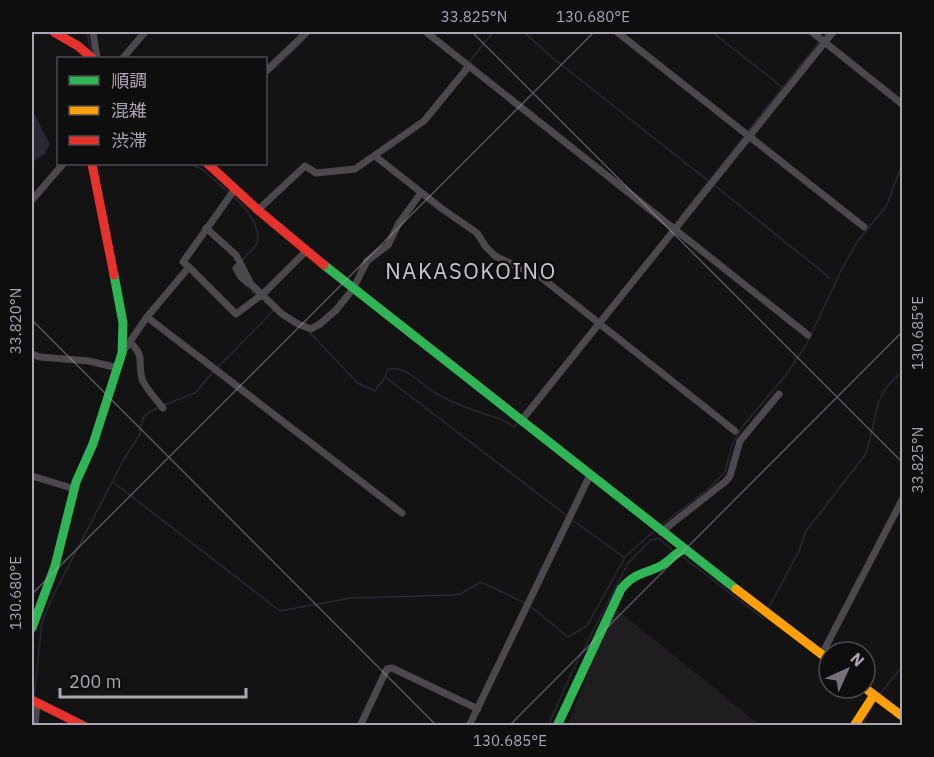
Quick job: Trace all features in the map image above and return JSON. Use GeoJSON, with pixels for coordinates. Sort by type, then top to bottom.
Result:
{"type":"FeatureCollection","features":[{"type":"Feature","properties":{"kind":"street"},"geometry":{"type":"LineString","coordinates":[[54,32],[78,46],[91,57]]}},
{"type":"Feature","properties":{"kind":"street"},"geometry":{"type":"LineString","coordinates":[[93,32],[98,57]]}},
{"type":"Feature","properties":{"kind":"street"},"geometry":{"type":"LineString","coordinates":[[124,57],[145,32]]}},
{"type":"Feature","properties":{"kind":"street"},"geometry":{"type":"LineString","coordinates":[[267,69],[307,32]]}},
{"type":"Feature","properties":{"kind":"street"},"geometry":{"type":"LineString","coordinates":[[426,32],[808,335]]}},
{"type":"Feature","properties":{"kind":"street"},"geometry":{"type":"LineString","coordinates":[[617,32],[864,227]]}},
{"type":"Feature","properties":{"kind":"street"},"geometry":{"type":"LineString","coordinates":[[812,32],[903,104]]}},
{"type":"Feature","properties":{"kind":"street"},"geometry":{"type":"LineString","coordinates":[[521,421],[832,32]]}},
{"type":"Feature","properties":{"kind":"street"},"geometry":{"type":"LineString","coordinates":[[258,210],[305,166],[316,173],[355,169],[375,156],[424,121],[469,66]]}},
{"type":"Feature","properties":{"kind":"street"},"geometry":{"type":"LineString","coordinates":[[375,156],[421,193],[477,233],[495,256],[542,278],[735,431]]}},
{"type":"Feature","properties":{"kind":"street"},"geometry":{"type":"LineString","coordinates":[[32,200],[62,165]]}},
{"type":"Feature","properties":{"kind":"street"},"geometry":{"type":"LineString","coordinates":[[32,628],[55,566],[75,489],[93,444],[122,353],[123,324],[92,165]]}},
{"type":"Feature","properties":{"kind":"street"},"geometry":{"type":"LineString","coordinates":[[209,165],[258,210],[353,289],[657,529],[817,651]]}},
{"type":"Feature","properties":{"kind":"street"},"geometry":{"type":"LineString","coordinates":[[236,189],[183,262],[236,314],[263,294],[306,250]]}},
{"type":"Feature","properties":{"kind":"street"},"geometry":{"type":"LineString","coordinates":[[206,228],[230,249],[251,284],[282,314],[311,329],[336,310],[353,289],[367,261],[388,245],[404,216],[421,193]]}},
{"type":"Feature","properties":{"kind":"street"},"geometry":{"type":"LineString","coordinates":[[122,353],[147,317],[189,267]]}},
{"type":"Feature","properties":{"kind":"street"},"geometry":{"type":"LineString","coordinates":[[147,317],[402,513]]}},
{"type":"Feature","properties":{"kind":"street"},"geometry":{"type":"LineString","coordinates":[[130,342],[139,352],[145,385],[163,408]]}},
{"type":"Feature","properties":{"kind":"street"},"geometry":{"type":"LineString","coordinates":[[32,354],[40,357],[89,361],[118,368]]}},
{"type":"Feature","properties":{"kind":"street"},"geometry":{"type":"LineString","coordinates":[[657,529],[730,476],[740,441],[779,393]]}},
{"type":"Feature","properties":{"kind":"street"},"geometry":{"type":"LineString","coordinates":[[32,476],[75,489]]}},
{"type":"Feature","properties":{"kind":"street"},"geometry":{"type":"LineString","coordinates":[[469,726],[541,573],[591,476]]}},
{"type":"Feature","properties":{"kind":"street"},"geometry":{"type":"LineString","coordinates":[[833,640],[903,500]]}},
{"type":"Feature","properties":{"kind":"street"},"geometry":{"type":"LineString","coordinates":[[556,726],[621,589],[630,578],[664,564],[676,552],[684,549]]}},
{"type":"Feature","properties":{"kind":"street"},"geometry":{"type":"LineString","coordinates":[[360,726],[387,669],[393,668],[478,709]]}},
{"type":"Feature","properties":{"kind":"street"},"geometry":{"type":"LineString","coordinates":[[877,697],[903,716]]}},
{"type":"Feature","properties":{"kind":"street"},"geometry":{"type":"LineString","coordinates":[[854,726],[871,700]]}},
{"type":"Feature","properties":{"kind":"street"},"geometry":{"type":"LineString","coordinates":[[35,726],[34,701],[84,726]]}},
{"type":"Feature","properties":{"kind":"shaded area"},"geometry":{"type":"Polygon","coordinates":[[[32,110],[50,144],[44,155],[32,162],[32,110]]]}},
{"type":"Feature","properties":{"kind":"shaded area"},"geometry":{"type":"Polygon","coordinates":[[[615,608],[760,725],[567,726],[615,608]]]}},
{"type":"Feature","properties":{"kind":"waterway"},"geometry":{"type":"LineString","coordinates":[[87,32],[91,52]]}},
{"type":"Feature","properties":{"kind":"waterway"},"geometry":{"type":"LineString","coordinates":[[469,62],[493,32]]}},
{"type":"Feature","properties":{"kind":"waterway"},"geometry":{"type":"LineString","coordinates":[[524,32],[548,54],[707,180]]}},
{"type":"Feature","properties":{"kind":"waterway"},"geometry":{"type":"LineString","coordinates":[[712,32],[782,87]]}},
{"type":"Feature","properties":{"kind":"waterway"},"geometry":{"type":"LineString","coordinates":[[823,37],[828,32]]}},
{"type":"Feature","properties":{"kind":"waterway"},"geometry":{"type":"LineString","coordinates":[[267,75],[304,40]]}},
{"type":"Feature","properties":{"kind":"waterway"},"geometry":{"type":"LineString","coordinates":[[748,131],[820,41]]}},
{"type":"Feature","properties":{"kind":"waterway"},"geometry":{"type":"LineString","coordinates":[[681,216],[744,137]]}},
{"type":"Feature","properties":{"kind":"waterway"},"geometry":{"type":"LineString","coordinates":[[661,525],[708,489],[725,472],[732,445],[742,427],[786,375],[806,345],[857,242],[887,205],[902,164]]}},
{"type":"Feature","properties":{"kind":"waterway"},"geometry":{"type":"LineString","coordinates":[[193,165],[203,170],[228,192]]}},
{"type":"Feature","properties":{"kind":"waterway"},"geometry":{"type":"LineString","coordinates":[[714,185],[830,278]]}},
{"type":"Feature","properties":{"kind":"waterway"},"geometry":{"type":"LineString","coordinates":[[234,197],[248,212],[255,225],[258,239],[256,245],[242,260]]}},
{"type":"Feature","properties":{"kind":"waterway"},"geometry":{"type":"LineString","coordinates":[[245,284],[256,295]]}},
{"type":"Feature","properties":{"kind":"waterway"},"geometry":{"type":"LineString","coordinates":[[217,368],[274,310]]}},
{"type":"Feature","properties":{"kind":"waterway"},"geometry":{"type":"LineString","coordinates":[[309,332],[358,383],[375,391],[385,377],[566,515]]}},
{"type":"Feature","properties":{"kind":"waterway"},"geometry":{"type":"LineString","coordinates":[[385,377],[388,369],[402,370],[448,400],[504,420],[514,427],[517,424]]}},
{"type":"Feature","properties":{"kind":"waterway"},"geometry":{"type":"LineString","coordinates":[[164,405],[195,393],[213,372]]}},
{"type":"Feature","properties":{"kind":"waterway"},"geometry":{"type":"LineString","coordinates":[[768,609],[799,551],[806,531],[865,455],[879,400],[884,391],[902,372]]}},
{"type":"Feature","properties":{"kind":"waterway"},"geometry":{"type":"LineString","coordinates":[[34,697],[42,622],[53,596],[124,459],[139,436],[143,418],[160,407]]}},
{"type":"Feature","properties":{"kind":"waterway"},"geometry":{"type":"LineString","coordinates":[[113,482],[280,611],[351,598],[454,595],[481,582],[525,603]]}},
{"type":"Feature","properties":{"kind":"waterway"},"geometry":{"type":"LineString","coordinates":[[572,520],[624,557]]}},
{"type":"Feature","properties":{"kind":"waterway"},"geometry":{"type":"LineString","coordinates":[[529,605],[568,637],[587,626],[625,557],[655,530]]}},
{"type":"Feature","properties":{"kind":"waterway"},"geometry":{"type":"LineString","coordinates":[[548,726],[572,672],[628,563],[651,540],[658,538],[672,550]]}},
{"type":"Feature","properties":{"kind":"waterway"},"geometry":{"type":"LineString","coordinates":[[679,554],[764,619]]}},
{"type":"Feature","properties":{"kind":"waterway"},"geometry":{"type":"LineString","coordinates":[[880,694],[902,667]]}},
{"type":"Feature","properties":{"kind":"waterway"},"geometry":{"type":"LineString","coordinates":[[32,705],[32,719]]}},
{"type":"Feature","properties":{"kind":"waterway"},"geometry":{"type":"LineString","coordinates":[[862,726],[873,705]]}},
{"type":"Feature","properties":{"kind":"traffic: fast"},"geometry":{"type":"LineString","coordinates":[[324,265],[736,589]]}},
{"type":"Feature","properties":{"kind":"traffic: fast"},"geometry":{"type":"LineString","coordinates":[[32,628],[55,566],[76,482],[93,444],[122,353],[123,323],[114,275]]}},
{"type":"Feature","properties":{"kind":"traffic: fast"},"geometry":{"type":"LineString","coordinates":[[557,726],[621,589],[632,579],[664,564],[684,549]]}},
{"type":"Feature","properties":{"kind":"traffic: slow"},"geometry":{"type":"LineString","coordinates":[[736,589],[817,651]]}},
{"type":"Feature","properties":{"kind":"traffic: slow"},"geometry":{"type":"LineString","coordinates":[[877,697],[902,716]]}},
{"type":"Feature","properties":{"kind":"traffic: slow"},"geometry":{"type":"LineString","coordinates":[[854,726],[871,700]]}},
{"type":"Feature","properties":{"kind":"traffic: jam"},"geometry":{"type":"LineString","coordinates":[[54,32],[78,46],[91,57]]}},
{"type":"Feature","properties":{"kind":"traffic: jam"},"geometry":{"type":"LineString","coordinates":[[92,165],[114,275]]}},
{"type":"Feature","properties":{"kind":"traffic: jam"},"geometry":{"type":"LineString","coordinates":[[209,165],[258,210],[324,265]]}},
{"type":"Feature","properties":{"kind":"traffic: jam"},"geometry":{"type":"LineString","coordinates":[[32,700],[84,726]]}},
{"type":"Feature","properties":{"kind":"district","name":"NAKASOKOINO"},"geometry":{"type":"Point","coordinates":[471,271]}}]}
